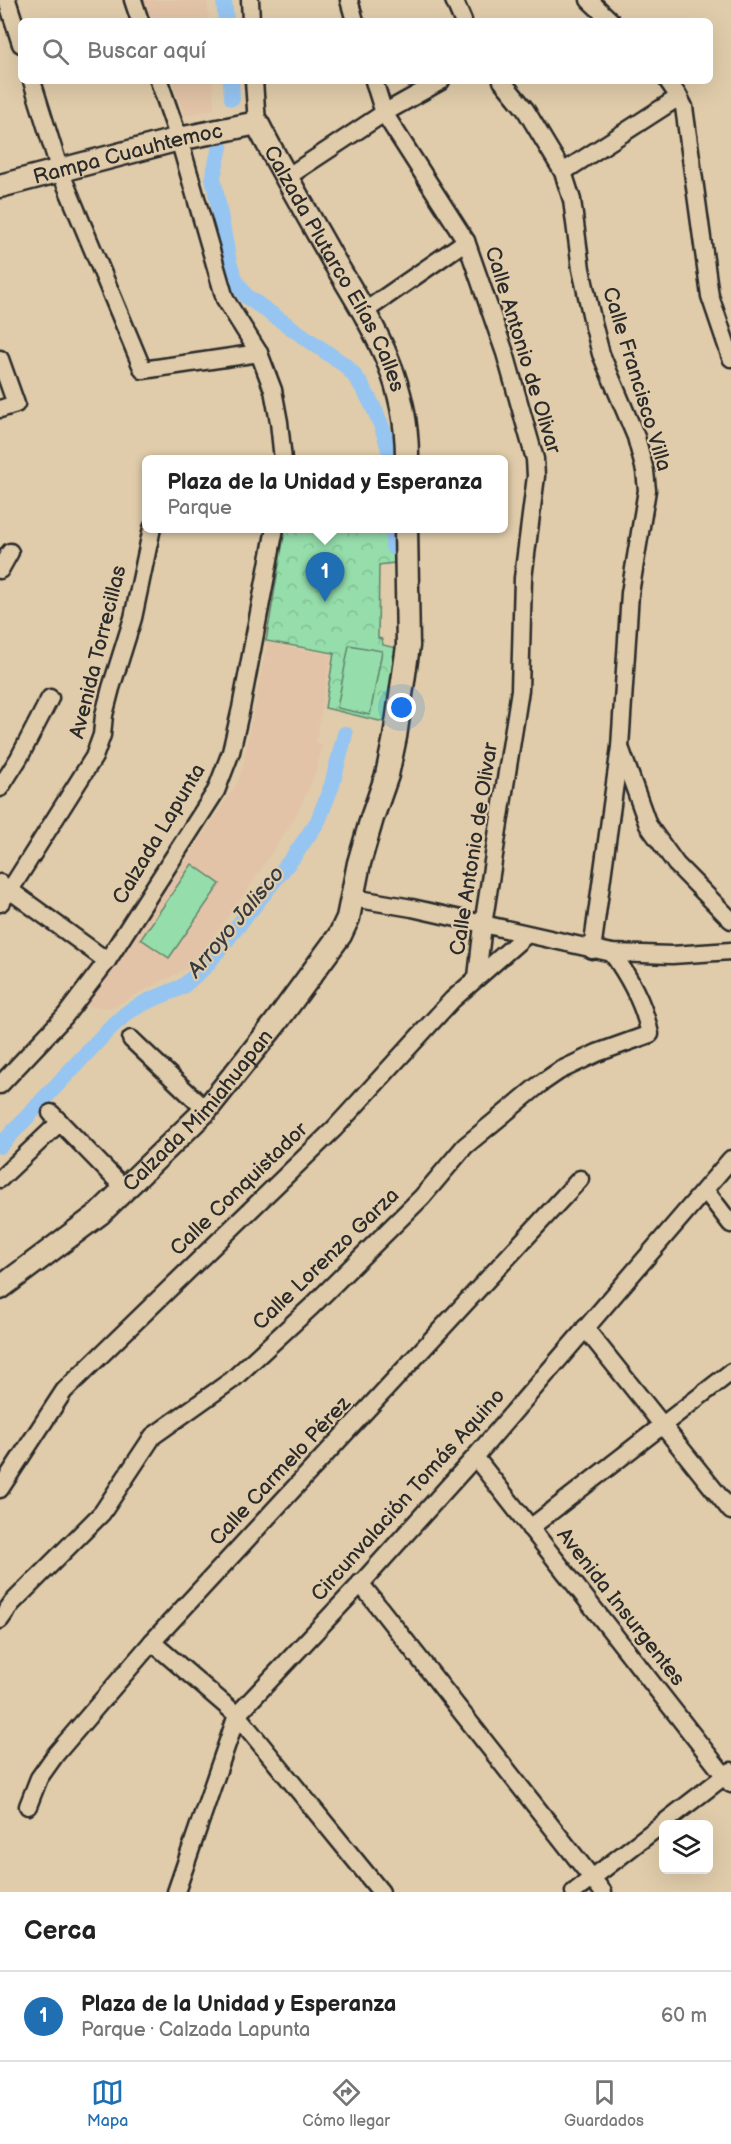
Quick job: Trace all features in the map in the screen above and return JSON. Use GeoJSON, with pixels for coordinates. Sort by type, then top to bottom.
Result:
{"type":"FeatureCollection","features":[{"type":"Feature","properties":{"kind":"main road","name":"Rampa Cuauhtemoc"},"geometry":{"type":"LineString","coordinates":[[0,186],[179,139],[257,123]]}},
{"type":"Feature","properties":{"kind":"main road","name":"Calzada Plutarco Elías Calles"},"geometry":{"type":"LineString","coordinates":[[257,123],[364,311],[397,381],[407,434],[407,455]]}},
{"type":"Feature","properties":{"kind":"main road"},"geometry":{"type":"LineString","coordinates":[[353,898],[363,852],[387,775],[396,737],[408,646],[406,533]]}},
{"type":"Feature","properties":{"kind":"main road","name":"Calzada Mimiahuapan"},"geometry":{"type":"LineString","coordinates":[[0,1287],[99,1214],[206,1110],[274,1025],[335,943],[348,918],[353,898]]}},
{"type":"Feature","properties":{"kind":"street"},"geometry":{"type":"LineString","coordinates":[[7,0],[18,35]]}},
{"type":"Feature","properties":{"kind":"street"},"geometry":{"type":"LineString","coordinates":[[133,0],[139,18]]}},
{"type":"Feature","properties":{"kind":"street"},"geometry":{"type":"LineString","coordinates":[[250,0],[250,18]]}},
{"type":"Feature","properties":{"kind":"street"},"geometry":{"type":"LineString","coordinates":[[349,0],[354,18]]}},
{"type":"Feature","properties":{"kind":"street"},"geometry":{"type":"LineString","coordinates":[[454,0],[462,18]]}},
{"type":"Feature","properties":{"kind":"street"},"geometry":{"type":"LineString","coordinates":[[589,0],[607,18]]}},
{"type":"Feature","properties":{"kind":"street"},"geometry":{"type":"LineString","coordinates":[[34,84],[60,171],[143,370],[259,353]]}},
{"type":"Feature","properties":{"kind":"street"},"geometry":{"type":"LineString","coordinates":[[160,84],[179,139],[225,299],[259,353],[273,390],[283,455]]}},
{"type":"Feature","properties":{"kind":"street","name":"Calzada Plutarco Elías Calles"},"geometry":{"type":"LineString","coordinates":[[254,84],[257,123]]}},
{"type":"Feature","properties":{"kind":"street","name":"Calle Antonio de Olivar"},"geometry":{"type":"LineString","coordinates":[[375,84],[384,113],[466,241],[505,353],[535,459],[536,476],[523,578],[519,699],[483,925],[477,977]]}},
{"type":"Feature","properties":{"kind":"street"},"geometry":{"type":"LineString","coordinates":[[287,177],[384,113],[436,84]]}},
{"type":"Feature","properties":{"kind":"street","name":"Calle Francisco Villa"},"geometry":{"type":"LineString","coordinates":[[504,84],[525,109],[563,172],[572,200],[583,278],[596,334],[605,364],[636,437],[645,471],[647,490],[630,593],[620,747],[592,950]]}},
{"type":"Feature","properties":{"kind":"street"},"geometry":{"type":"LineString","coordinates":[[670,84],[684,107],[710,296],[731,358]]}},
{"type":"Feature","properties":{"kind":"street"},"geometry":{"type":"LineString","coordinates":[[563,172],[680,97]]}},
{"type":"Feature","properties":{"kind":"street"},"geometry":{"type":"LineString","coordinates":[[364,311],[466,241]]}},
{"type":"Feature","properties":{"kind":"street"},"geometry":{"type":"LineString","coordinates":[[0,359],[8,406]]}},
{"type":"Feature","properties":{"kind":"street","name":"Avenida Torrecillas"},"geometry":{"type":"LineString","coordinates":[[3,892],[94,757],[102,735],[111,688],[133,618],[151,533]]}},
{"type":"Feature","properties":{"kind":"street","name":"Calzada Lapunta"},"geometry":{"type":"LineString","coordinates":[[0,1085],[65,1016],[107,961],[206,809],[224,772],[241,708],[274,533]]}},
{"type":"Feature","properties":{"kind":"street"},"geometry":{"type":"LineString","coordinates":[[0,570],[5,552]]}},
{"type":"Feature","properties":{"kind":"street"},"geometry":{"type":"LineString","coordinates":[[0,788],[19,758],[50,698]]}},
{"type":"Feature","properties":{"kind":"street","name":"Calle Francisco Villa"},"geometry":{"type":"LineString","coordinates":[[620,747],[648,825],[676,864],[731,920]]}},
{"type":"Feature","properties":{"kind":"street"},"geometry":{"type":"LineString","coordinates":[[3,892],[107,961]]}},
{"type":"Feature","properties":{"kind":"street"},"geometry":{"type":"LineString","coordinates":[[353,898],[412,908],[612,953],[672,955],[731,951]]}},
{"type":"Feature","properties":{"kind":"street","name":"Calle Conquistador"},"geometry":{"type":"LineString","coordinates":[[0,1489],[64,1391],[334,1129],[408,1045],[452,1000],[526,935]]}},
{"type":"Feature","properties":{"kind":"street","name":"Calle Lorenzo Garza"},"geometry":{"type":"LineString","coordinates":[[0,1620],[12,1603],[102,1513],[153,1436],[232,1380],[311,1308],[422,1197],[465,1146],[559,1071],[597,1053],[650,1034],[640,1000],[612,953]]}},
{"type":"Feature","properties":{"kind":"street"},"geometry":{"type":"LineString","coordinates":[[131,1039],[206,1110]]}},
{"type":"Feature","properties":{"kind":"street"},"geometry":{"type":"LineString","coordinates":[[0,1179],[56,1117],[126,1190]]}},
{"type":"Feature","properties":{"kind":"street","name":"Circunvalación Tomás Aquino"},"geometry":{"type":"LineString","coordinates":[[176,1892],[237,1715],[475,1457],[731,1159]]}},
{"type":"Feature","properties":{"kind":"street","name":"Calle Carmelo Pérez"},"geometry":{"type":"LineString","coordinates":[[28,1806],[39,1778],[56,1754],[152,1642],[580,1179]]}},
{"type":"Feature","properties":{"kind":"street"},"geometry":{"type":"LineString","coordinates":[[705,1190],[731,1224]]}},
{"type":"Feature","properties":{"kind":"street"},"geometry":{"type":"LineString","coordinates":[[585,1328],[731,1511]]}},
{"type":"Feature","properties":{"kind":"street"},"geometry":{"type":"LineString","coordinates":[[530,1528],[731,1372]]}},
{"type":"Feature","properties":{"kind":"street","name":"Avenida Insurgentes"},"geometry":{"type":"LineString","coordinates":[[475,1457],[729,1777]]}},
{"type":"Feature","properties":{"kind":"street"},"geometry":{"type":"LineString","coordinates":[[360,1583],[603,1892]]}},
{"type":"Feature","properties":{"kind":"street"},"geometry":{"type":"LineString","coordinates":[[152,1642],[237,1715],[381,1892]]}},
{"type":"Feature","properties":{"kind":"street"},"geometry":{"type":"LineString","coordinates":[[574,1892],[729,1777]]}},
{"type":"Feature","properties":{"kind":"shaded area"},"geometry":{"type":"Polygon","coordinates":[[[142,0],[207,0],[209,18],[149,18],[142,0]]]}},
{"type":"Feature","properties":{"kind":"shaded area"},"geometry":{"type":"Polygon","coordinates":[[[173,84],[213,84],[214,109],[185,116],[173,84]]]}},
{"type":"Feature","properties":{"kind":"shaded area"},"geometry":{"type":"Polygon","coordinates":[[[267,643],[331,655],[316,742],[323,745],[314,777],[296,816],[242,898],[191,966],[111,1008],[85,1006],[84,1003],[124,953],[234,788],[241,774],[267,643]]]}},
{"type":"Feature","properties":{"kind":"green space"},"geometry":{"type":"Polygon","coordinates":[[[284,533],[389,533],[388,547],[396,549],[394,563],[379,565],[378,638],[382,639],[383,645],[396,648],[388,723],[325,708],[334,653],[266,641],[284,533]]]}},
{"type":"Feature","properties":{"kind":"green space"},"geometry":{"type":"Polygon","coordinates":[[[349,645],[382,651],[370,715],[337,708],[349,645]]]}},
{"type":"Feature","properties":{"kind":"green space"},"geometry":{"type":"Polygon","coordinates":[[[192,864],[220,884],[169,958],[141,939],[192,864]]]}},
{"type":"Feature","properties":{"kind":"waterway","name":"Arroyo Jalisco"},"geometry":{"type":"LineString","coordinates":[[224,0],[226,18]]}},
{"type":"Feature","properties":{"kind":"waterway","name":"Arroyo Jalisco"},"geometry":{"type":"LineString","coordinates":[[231,84],[232,98]]}},
{"type":"Feature","properties":{"kind":"waterway","name":"Arroyo Jalisco"},"geometry":{"type":"LineString","coordinates":[[220,147],[213,177],[229,262],[236,281],[246,296],[346,366],[354,375],[374,410],[390,455]]}},
{"type":"Feature","properties":{"kind":"waterway","name":"Arroyo Jalisco"},"geometry":{"type":"LineString","coordinates":[[393,533],[393,547]]}},
{"type":"Feature","properties":{"kind":"waterway","name":"Arroyo Jalisco"},"geometry":{"type":"LineString","coordinates":[[0,1146],[109,1029],[128,1012],[182,987],[205,967],[294,856],[318,821],[332,785],[345,734]]}},
{"type":"Feature","properties":{"kind":"place","name":"Plaza de la Unidad y Esperanza"},"geometry":{"type":"Point","coordinates":[325,602]}}]}
